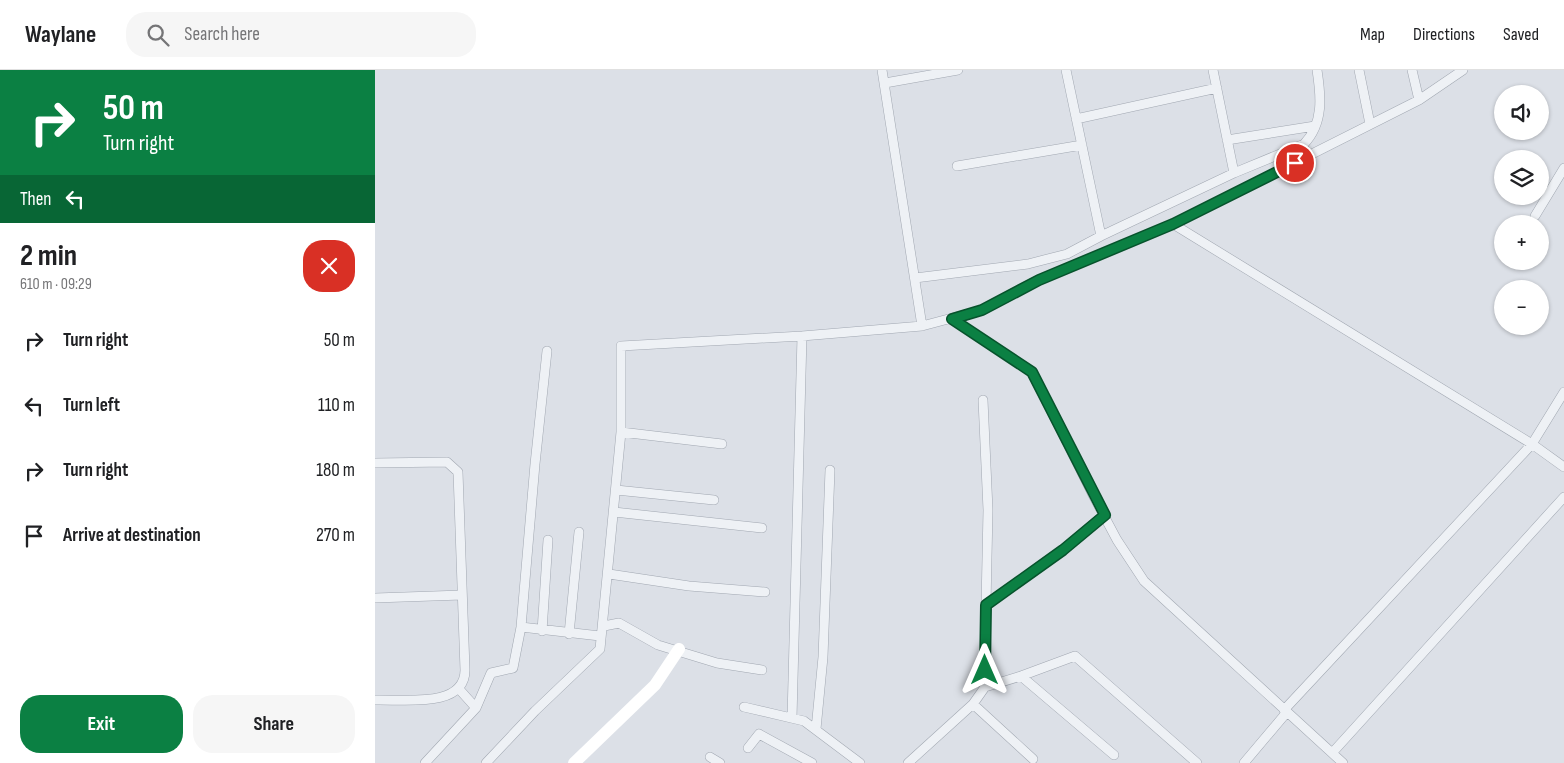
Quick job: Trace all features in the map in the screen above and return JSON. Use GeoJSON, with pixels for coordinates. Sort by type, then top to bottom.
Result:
{"type":"FeatureCollection","features":[{"type":"Feature","properties":{"kind":"street"},"geometry":{"type":"LineString","coordinates":[[882,70],[922,326]]}},
{"type":"Feature","properties":{"kind":"street"},"geometry":{"type":"LineString","coordinates":[[885,83],[958,70]]}},
{"type":"Feature","properties":{"kind":"street"},"geometry":{"type":"LineString","coordinates":[[1066,70],[1101,236]]}},
{"type":"Feature","properties":{"kind":"street"},"geometry":{"type":"LineString","coordinates":[[1213,70],[1234,173]]}},
{"type":"Feature","properties":{"kind":"street"},"geometry":{"type":"LineString","coordinates":[[915,278],[1028,264],[1067,254],[1234,173],[1304,144],[1311,137],[1315,126],[1321,97],[1317,70]]}},
{"type":"Feature","properties":{"kind":"street"},"geometry":{"type":"LineString","coordinates":[[1359,70],[1370,124]]}},
{"type":"Feature","properties":{"kind":"street"},"geometry":{"type":"LineString","coordinates":[[1412,70],[1419,100]]}},
{"type":"Feature","properties":{"kind":"street"},"geometry":{"type":"LineString","coordinates":[[486,763],[535,711],[600,649],[600,636],[604,626],[621,432],[621,346],[802,336],[922,326],[982,310],[1039,280],[1173,224],[1419,100],[1463,70]]}},
{"type":"Feature","properties":{"kind":"street"},"geometry":{"type":"LineString","coordinates":[[1076,118],[1217,88]]}},
{"type":"Feature","properties":{"kind":"street"},"geometry":{"type":"LineString","coordinates":[[1227,140],[1315,126]]}},
{"type":"Feature","properties":{"kind":"street"},"geometry":{"type":"LineString","coordinates":[[957,166],[1082,145]]}},
{"type":"Feature","properties":{"kind":"street"},"geometry":{"type":"LineString","coordinates":[[1536,215],[1564,168]]}},
{"type":"Feature","properties":{"kind":"street"},"geometry":{"type":"LineString","coordinates":[[1173,224],[1532,444],[1564,467]]}},
{"type":"Feature","properties":{"kind":"street"},"geometry":{"type":"LineString","coordinates":[[952,319],[1032,372],[1117,540],[1144,581],[1343,763]]}},
{"type":"Feature","properties":{"kind":"street"},"geometry":{"type":"LineString","coordinates":[[792,718],[802,336]]}},
{"type":"Feature","properties":{"kind":"street"},"geometry":{"type":"LineString","coordinates":[[425,763],[476,708],[491,673],[513,668],[521,628],[547,350]]}},
{"type":"Feature","properties":{"kind":"street"},"geometry":{"type":"LineString","coordinates":[[1244,763],[1286,711],[1532,444],[1564,392]]}},
{"type":"Feature","properties":{"kind":"street"},"geometry":{"type":"LineString","coordinates":[[907,763],[973,704],[985,687],[988,510],[983,400]]}},
{"type":"Feature","properties":{"kind":"street"},"geometry":{"type":"LineString","coordinates":[[621,432],[723,444]]}},
{"type":"Feature","properties":{"kind":"street"},"geometry":{"type":"LineString","coordinates":[[375,463],[442,461],[455,467],[459,477],[465,677],[459,689],[448,697],[375,700]]}},
{"type":"Feature","properties":{"kind":"street"},"geometry":{"type":"LineString","coordinates":[[816,729],[823,657],[830,470]]}},
{"type":"Feature","properties":{"kind":"street"},"geometry":{"type":"LineString","coordinates":[[616,490],[713,500]]}},
{"type":"Feature","properties":{"kind":"street"},"geometry":{"type":"LineString","coordinates":[[1333,752],[1564,497]]}},
{"type":"Feature","properties":{"kind":"street"},"geometry":{"type":"LineString","coordinates":[[614,512],[762,528]]}},
{"type":"Feature","properties":{"kind":"street"},"geometry":{"type":"LineString","coordinates":[[986,605],[1063,550],[1105,515]]}},
{"type":"Feature","properties":{"kind":"street"},"geometry":{"type":"LineString","coordinates":[[569,634],[579,532]]}},
{"type":"Feature","properties":{"kind":"street"},"geometry":{"type":"LineString","coordinates":[[542,631],[549,540]]}},
{"type":"Feature","properties":{"kind":"street"},"geometry":{"type":"LineString","coordinates":[[609,574],[689,586],[765,592]]}},
{"type":"Feature","properties":{"kind":"street"},"geometry":{"type":"LineString","coordinates":[[375,598],[462,595]]}},
{"type":"Feature","properties":{"kind":"street"},"geometry":{"type":"LineString","coordinates":[[604,626],[619,623],[658,644],[679,649],[717,663],[762,670]]}},
{"type":"Feature","properties":{"kind":"street"},"geometry":{"type":"LineString","coordinates":[[521,628],[600,636]]}},
{"type":"Feature","properties":{"kind":"street"},"geometry":{"type":"LineString","coordinates":[[574,763],[655,685],[679,649]]}},
{"type":"Feature","properties":{"kind":"street"},"geometry":{"type":"LineString","coordinates":[[985,687],[1075,656],[1197,763]]}},
{"type":"Feature","properties":{"kind":"street"},"geometry":{"type":"LineString","coordinates":[[1021,676],[1114,756]]}},
{"type":"Feature","properties":{"kind":"street"},"geometry":{"type":"LineString","coordinates":[[459,689],[476,708]]}},
{"type":"Feature","properties":{"kind":"street"},"geometry":{"type":"LineString","coordinates":[[973,704],[1033,759]]}},
{"type":"Feature","properties":{"kind":"street"},"geometry":{"type":"LineString","coordinates":[[744,707],[804,721],[860,763]]}},
{"type":"Feature","properties":{"kind":"street"},"geometry":{"type":"LineString","coordinates":[[748,748],[759,734],[812,763]]}},
{"type":"Feature","properties":{"kind":"street"},"geometry":{"type":"LineString","coordinates":[[710,757],[720,763]]}},
{"type":"Feature","properties":{"kind":"route"},"geometry":{"type":"LineString","coordinates":[[985,670],[986,605],[1063,550],[1105,515],[1093,497],[1032,372],[952,319],[982,310],[1039,280],[1173,224],[1295,163]]}}]}
